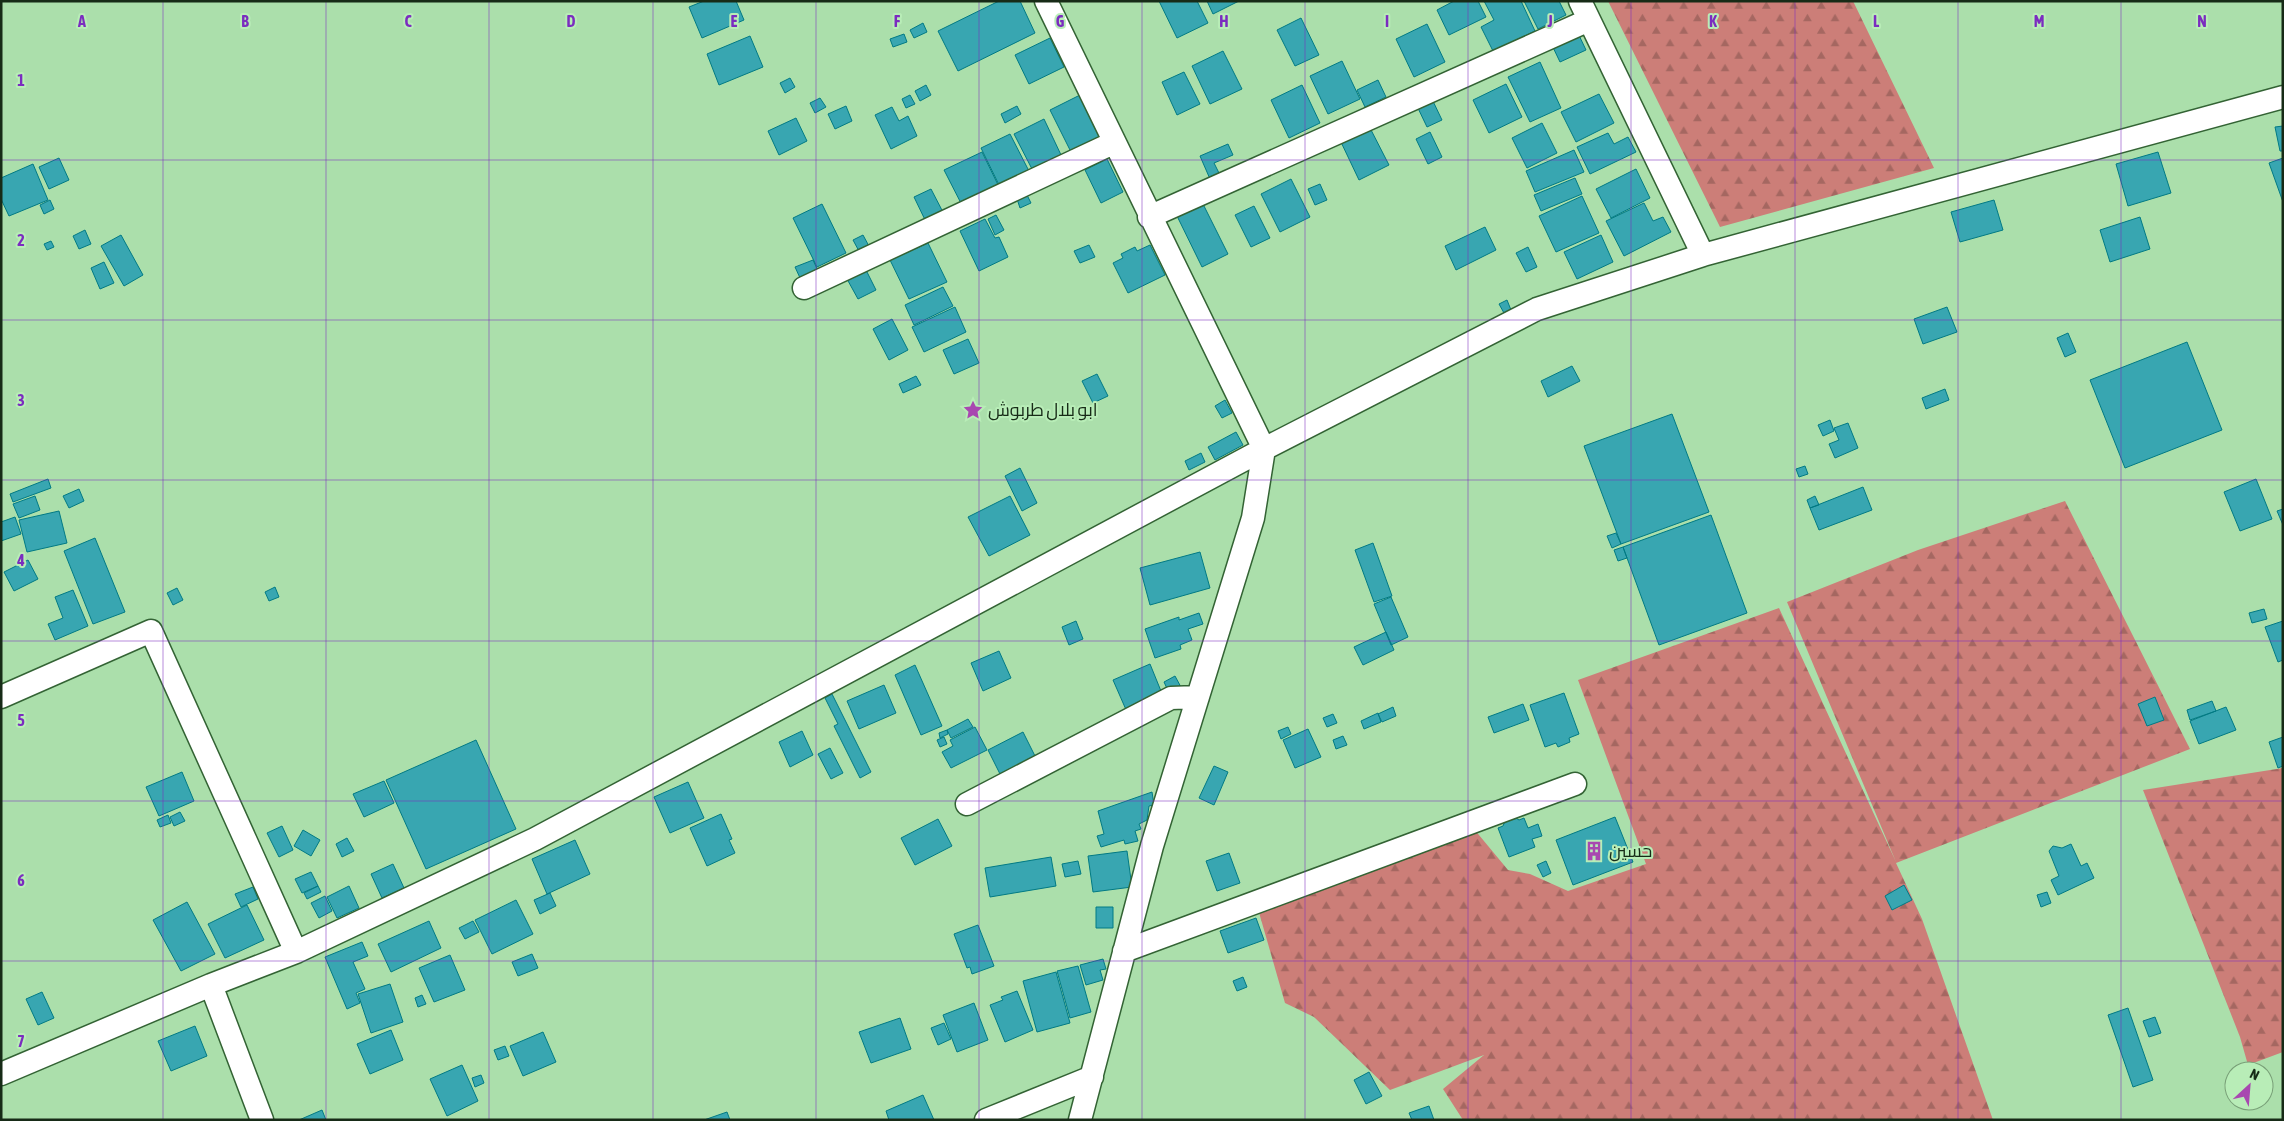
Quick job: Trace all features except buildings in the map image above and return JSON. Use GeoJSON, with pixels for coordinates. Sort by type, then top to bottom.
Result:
{"type":"FeatureCollection","features":[{"type":"Feature","properties":{"kind":"street"},"geometry":{"type":"LineString","coordinates":[[1046,1],[1149,217],[1264,449],[1253,518],[1152,846],[1080,1120]]}},
{"type":"Feature","properties":{"kind":"street"},"geometry":{"type":"LineString","coordinates":[[1149,217],[1585,11],[1704,255]]}},
{"type":"Feature","properties":{"kind":"street"},"geometry":{"type":"LineString","coordinates":[[1,1074],[211,985],[296,952],[535,838],[1264,449],[1537,309],[1704,255],[2283,97]]}},
{"type":"Feature","properties":{"kind":"street"},"geometry":{"type":"LineString","coordinates":[[804,288],[1113,143]]}},
{"type":"Feature","properties":{"kind":"street"},"geometry":{"type":"LineString","coordinates":[[1,697],[151,631],[296,952]]}},
{"type":"Feature","properties":{"kind":"street"},"geometry":{"type":"LineString","coordinates":[[967,804],[1171,698],[1198,697]]}},
{"type":"Feature","properties":{"kind":"street"},"geometry":{"type":"LineString","coordinates":[[1124,951],[1575,784]]}},
{"type":"Feature","properties":{"kind":"street"},"geometry":{"type":"LineString","coordinates":[[211,985],[262,1120]]}},
{"type":"Feature","properties":{"kind":"street"},"geometry":{"type":"LineString","coordinates":[[986,1120],[1092,1077]]}},
{"type":"Feature","properties":{"kind":"green space"},"geometry":{"type":"Polygon","coordinates":[[[1608,1],[1853,1],[1934,168],[1720,227],[1608,1]]]}},
{"type":"Feature","properties":{"kind":"green space"},"geometry":{"type":"Polygon","coordinates":[[[2065,501],[2190,749],[1896,863],[1922,919],[1993,1120],[1463,1120],[1443,1089],[1484,1055],[1390,1090],[1314,1017],[1285,1003],[1258,909],[1474,829],[1508,870],[1530,874],[1568,891],[1646,864],[1578,680],[1779,608],[1896,862],[1787,602],[1918,550],[2065,501]]]}},
{"type":"Feature","properties":{"kind":"green space"},"geometry":{"type":"Polygon","coordinates":[[[2283,768],[2283,1052],[2259,1061],[2247,1061],[2240,1037],[2143,790],[2283,768]]]}},
{"type":"Feature","properties":{"kind":"place","name":"ابو بلال طربوش"},"geometry":{"type":"Point","coordinates":[973,410]}},
{"type":"Feature","properties":{"kind":"place","name":"حسين"},"geometry":{"type":"Point","coordinates":[1594,851]}}]}
